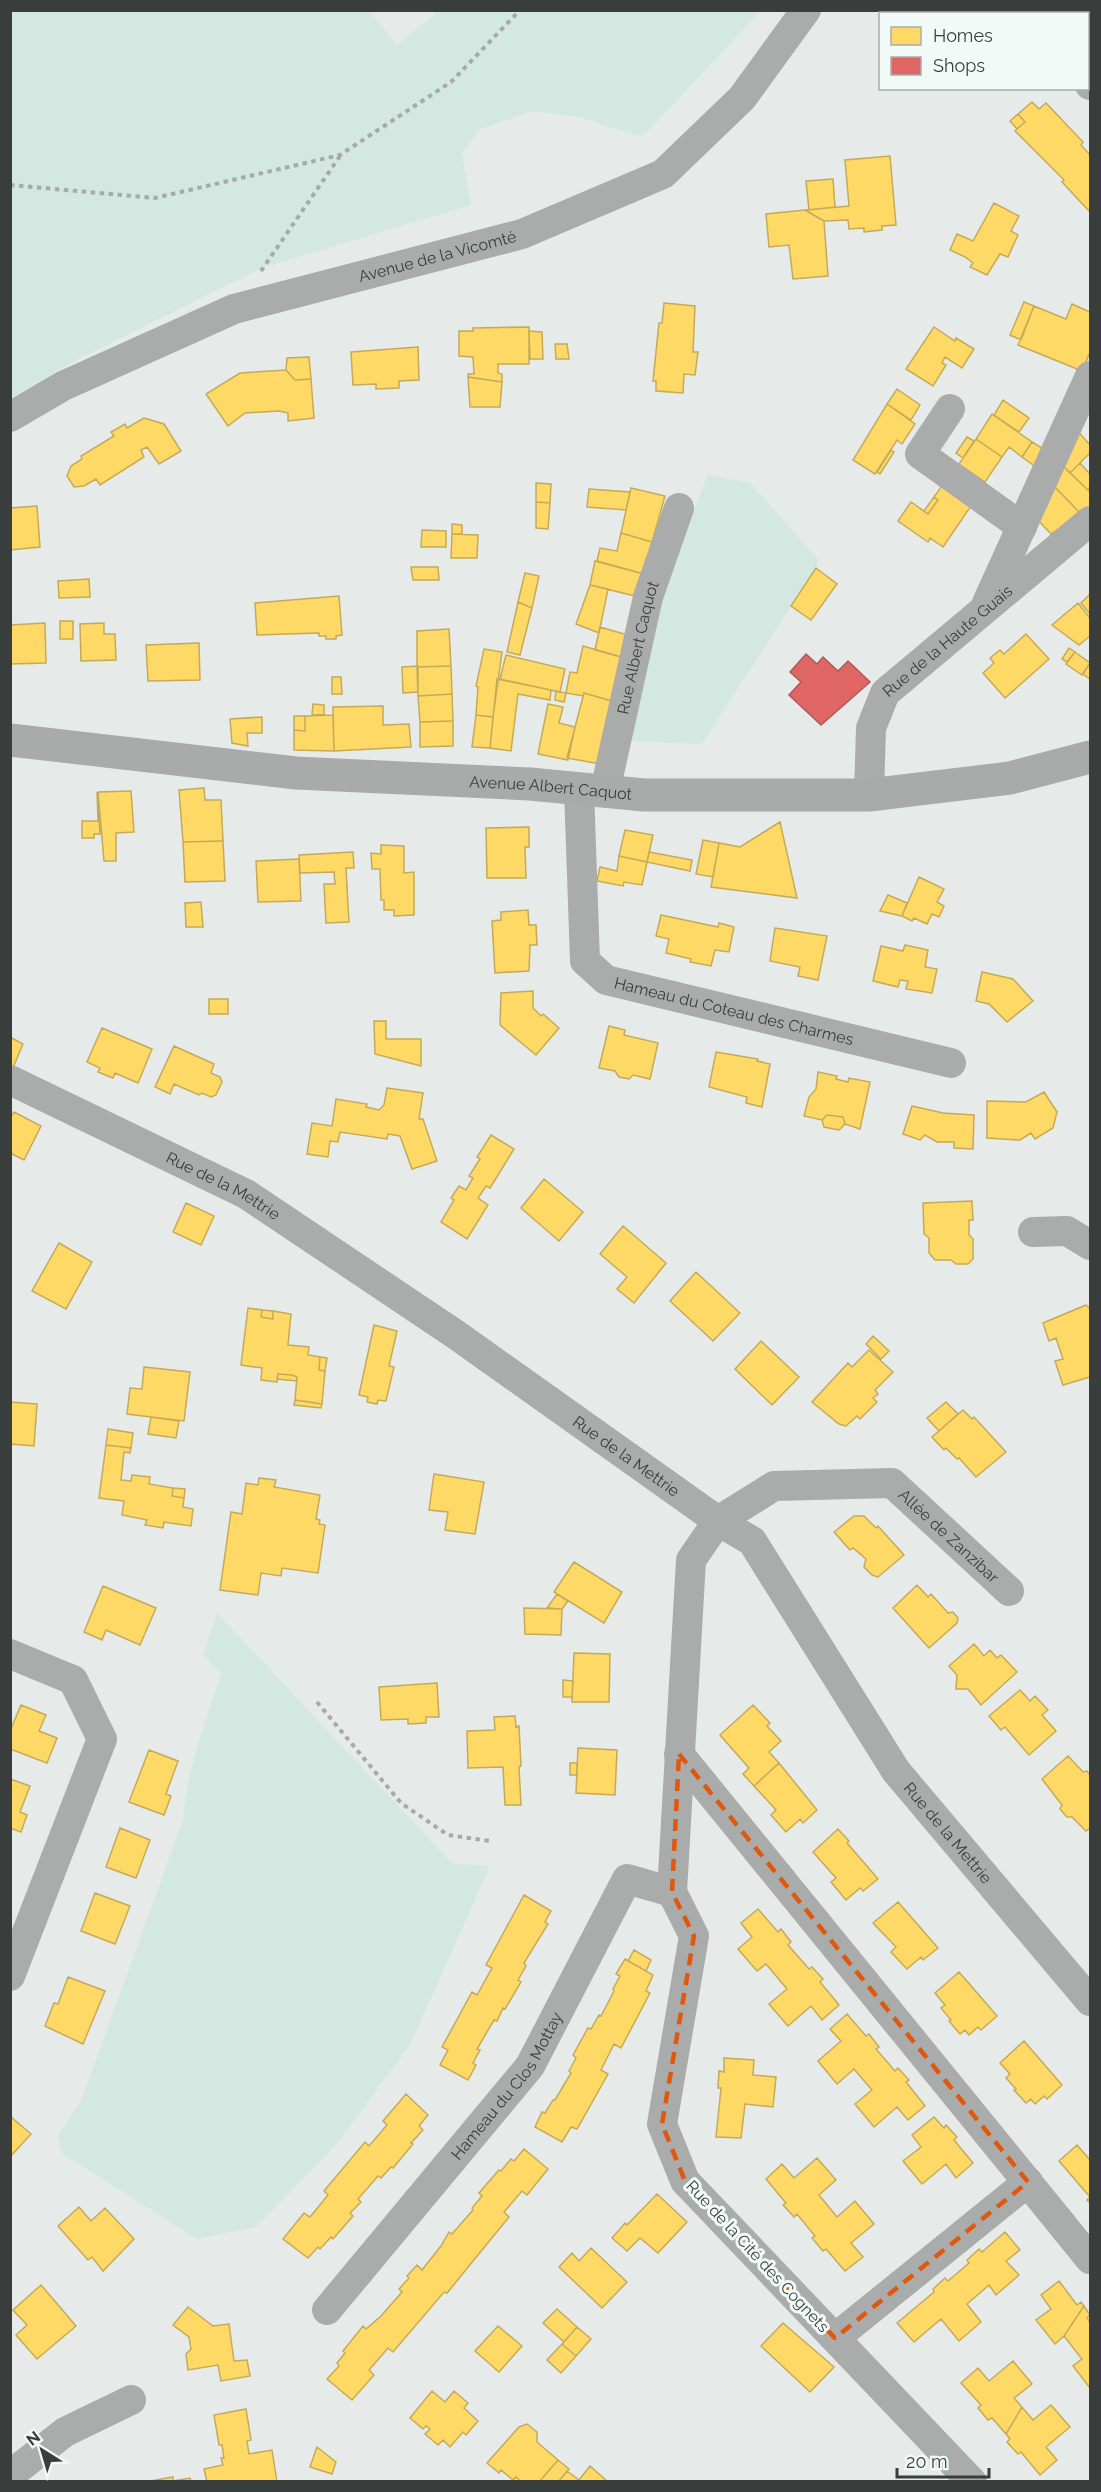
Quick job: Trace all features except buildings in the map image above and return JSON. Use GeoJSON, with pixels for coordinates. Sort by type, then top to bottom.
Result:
{"type":"FeatureCollection","features":[{"type":"Feature","properties":{"kind":"main road","name":"Avenue Albert Caquot"},"geometry":{"type":"LineString","coordinates":[[10,740],[296,773],[530,784],[644,795],[869,795],[1010,777],[1090,757]]}},
{"type":"Feature","properties":{"kind":"street","name":"Avenue de la Vicomté"},"geometry":{"type":"LineString","coordinates":[[10,417],[63,386],[234,309],[522,234],[663,174],[742,98],[806,10]]}},
{"type":"Feature","properties":{"kind":"street"},"geometry":{"type":"LineString","coordinates":[[984,610],[1090,376]]}},
{"type":"Feature","properties":{"kind":"street"},"geometry":{"type":"LineString","coordinates":[[950,409],[920,454],[1022,527]]}},
{"type":"Feature","properties":{"kind":"street","name":"Rue Albert Caquot"},"geometry":{"type":"LineString","coordinates":[[592,790],[648,597],[679,508]]}},
{"type":"Feature","properties":{"kind":"street","name":"Rue de la Haute Guais"},"geometry":{"type":"LineString","coordinates":[[869,795],[872,728],[885,693],[1090,521]]}},
{"type":"Feature","properties":{"kind":"street","name":"Hameau du Coteau des Charmes"},"geometry":{"type":"LineString","coordinates":[[592,790],[585,961],[606,980],[951,1063]]}},
{"type":"Feature","properties":{"kind":"street","name":"Rue de la Mettrie"},"geometry":{"type":"LineString","coordinates":[[10,1080],[246,1194],[455,1334],[718,1521],[752,1541],[896,1771],[1090,2001]]}},
{"type":"Feature","properties":{"kind":"street"},"geometry":{"type":"LineString","coordinates":[[1033,1232],[1067,1231],[1090,1245]]}},
{"type":"Feature","properties":{"kind":"street","name":"Allée de Zanzibar"},"geometry":{"type":"LineString","coordinates":[[718,1521],[774,1486],[892,1483],[1009,1591]]}},
{"type":"Feature","properties":{"kind":"street","name":"Rue de la Cité des Cognets"},"geometry":{"type":"LineString","coordinates":[[718,1521],[691,1560],[672,1892],[694,1936],[662,2124],[685,2181],[972,2481]]}},
{"type":"Feature","properties":{"kind":"street"},"geometry":{"type":"LineString","coordinates":[[10,1654],[74,1680],[102,1739],[10,1976]]}},
{"type":"Feature","properties":{"kind":"street"},"geometry":{"type":"LineString","coordinates":[[679,1754],[1090,2259]]}},
{"type":"Feature","properties":{"kind":"street","name":"Hameau du Clos Mottay"},"geometry":{"type":"LineString","coordinates":[[327,2310],[530,2066],[627,1879],[672,1892]]}},
{"type":"Feature","properties":{"kind":"street","name":"Rue de la Cité des Cognets"},"geometry":{"type":"LineString","coordinates":[[836,2338],[1028,2182]]}},
{"type":"Feature","properties":{"kind":"street"},"geometry":{"type":"LineString","coordinates":[[10,2475],[65,2432],[131,2400]]}},
{"type":"Feature","properties":{"kind":"path"},"geometry":{"type":"LineString","coordinates":[[10,185],[155,198],[340,155],[451,82],[520,10]]}},
{"type":"Feature","properties":{"kind":"path"},"geometry":{"type":"LineString","coordinates":[[234,309],[340,155]]}},
{"type":"Feature","properties":{"kind":"path"},"geometry":{"type":"LineString","coordinates":[[317,1702],[401,1803],[448,1834],[490,1841]]}},
{"type":"Feature","properties":{"kind":"highlighted area"},"geometry":{"type":"Polygon","coordinates":[[[679,1754],[1028,2182],[835,2338],[685,2181],[662,2124],[694,1936],[672,1892],[679,1754]]]}},
{"type":"Feature","properties":{"kind":"green space"},"geometry":{"type":"Polygon","coordinates":[[[10,11],[370,11],[397,45],[438,11],[761,11],[642,137],[579,117],[532,111],[481,129],[462,153],[471,205],[262,268],[71,363],[11,398],[10,11]]]}},
{"type":"Feature","properties":{"kind":"green space"},"geometry":{"type":"Polygon","coordinates":[[[708,475],[750,483],[818,559],[816,568],[702,744],[624,741],[661,592],[708,475]]]}},
{"type":"Feature","properties":{"kind":"green space"},"geometry":{"type":"Polygon","coordinates":[[[217,1613],[452,1863],[490,1866],[410,2045],[334,2147],[256,2227],[197,2239],[61,2153],[58,2135],[81,2101],[183,1820],[188,1782],[221,1674],[203,1655],[217,1613]]]}}]}
